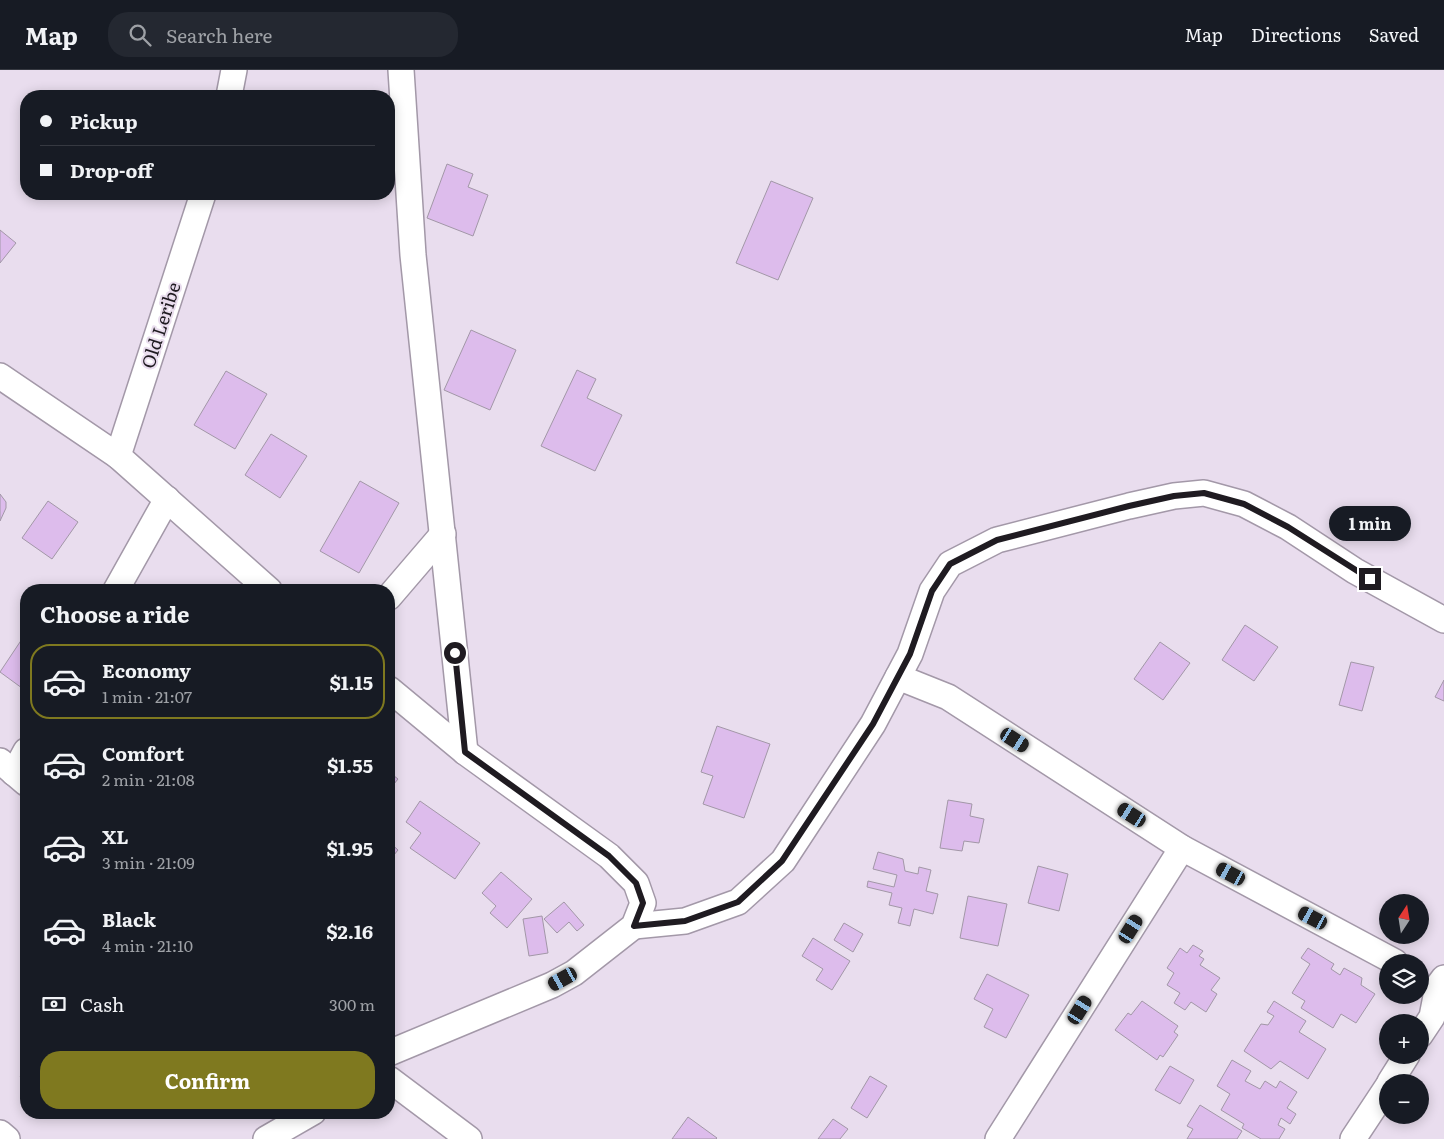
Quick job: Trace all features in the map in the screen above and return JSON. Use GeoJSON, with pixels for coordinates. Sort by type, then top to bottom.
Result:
{"type":"FeatureCollection","features":[{"type":"Feature","properties":{"kind":"street"},"geometry":{"type":"LineString","coordinates":[[230,90],[234,70]]}},
{"type":"Feature","properties":{"kind":"street"},"geometry":{"type":"LineString","coordinates":[[401,70],[413,255],[465,752]]}},
{"type":"Feature","properties":{"kind":"street","name":"Old Leribe"},"geometry":{"type":"LineString","coordinates":[[118,456],[201,200]]}},
{"type":"Feature","properties":{"kind":"street"},"geometry":{"type":"LineString","coordinates":[[0,376],[118,456],[263,584]]}},
{"type":"Feature","properties":{"kind":"street"},"geometry":{"type":"LineString","coordinates":[[634,926],[685,921],[738,902],[782,861],[873,724],[910,654],[932,591],[950,564],[997,540],[1129,506],[1204,493],[1244,504],[1288,527],[1355,571],[1444,620]]}},
{"type":"Feature","properties":{"kind":"street"},"geometry":{"type":"LineString","coordinates":[[119,584],[167,499]]}},
{"type":"Feature","properties":{"kind":"street"},"geometry":{"type":"LineString","coordinates":[[395,590],[443,534]]}},
{"type":"Feature","properties":{"kind":"street"},"geometry":{"type":"LineString","coordinates":[[898,677],[948,697],[1182,848],[1380,954]]}},
{"type":"Feature","properties":{"kind":"street"},"geometry":{"type":"LineString","coordinates":[[395,694],[465,752],[609,856],[636,883],[643,903],[634,926],[574,973],[552,985],[395,1050]]}},
{"type":"Feature","properties":{"kind":"street"},"geometry":{"type":"LineString","coordinates":[[13,772],[20,761]]}},
{"type":"Feature","properties":{"kind":"street"},"geometry":{"type":"LineString","coordinates":[[998,1139],[1182,848]]}},
{"type":"Feature","properties":{"kind":"street"},"geometry":{"type":"LineString","coordinates":[[1429,1022],[1432,1017],[1434,980]]}},
{"type":"Feature","properties":{"kind":"street"},"geometry":{"type":"LineString","coordinates":[[395,1084],[469,1139]]}},
{"type":"Feature","properties":{"kind":"street"},"geometry":{"type":"LineString","coordinates":[[1353,1139],[1379,1100]]}},
{"type":"Feature","properties":{"kind":"street"},"geometry":{"type":"LineString","coordinates":[[266,1139],[301,1119]]}},
{"type":"Feature","properties":{"kind":"street"},"geometry":{"type":"LineString","coordinates":[[0,1133],[7,1139]]}},
{"type":"Feature","properties":{"kind":"building"},"geometry":{"type":"Polygon","coordinates":[[[447,164],[473,174],[468,187],[488,195],[473,236],[427,218],[447,164]]]}},
{"type":"Feature","properties":{"kind":"building"},"geometry":{"type":"Polygon","coordinates":[[[771,181],[813,198],[778,280],[736,263],[771,181]]]}},
{"type":"Feature","properties":{"kind":"building"},"geometry":{"type":"Polygon","coordinates":[[[0,230],[16,243],[0,263],[0,230]]]}},
{"type":"Feature","properties":{"kind":"building"},"geometry":{"type":"Polygon","coordinates":[[[471,330],[516,350],[490,410],[444,390],[471,330]]]}},
{"type":"Feature","properties":{"kind":"building"},"geometry":{"type":"Polygon","coordinates":[[[577,370],[596,379],[587,398],[622,415],[595,471],[541,446],[577,370]]]}},
{"type":"Feature","properties":{"kind":"building"},"geometry":{"type":"Polygon","coordinates":[[[226,371],[267,394],[235,449],[194,425],[226,371]]]}},
{"type":"Feature","properties":{"kind":"building"},"geometry":{"type":"Polygon","coordinates":[[[271,434],[307,456],[280,498],[245,475],[271,434]]]}},
{"type":"Feature","properties":{"kind":"building"},"geometry":{"type":"Polygon","coordinates":[[[360,481],[399,503],[359,573],[320,551],[360,481]]]}},
{"type":"Feature","properties":{"kind":"building"},"geometry":{"type":"Polygon","coordinates":[[[0,494],[6,502],[6,508],[0,521],[0,494]]]}},
{"type":"Feature","properties":{"kind":"building"},"geometry":{"type":"Polygon","coordinates":[[[48,501],[78,522],[52,559],[22,538],[48,501]]]}},
{"type":"Feature","properties":{"kind":"building"},"geometry":{"type":"Polygon","coordinates":[[[1245,625],[1278,647],[1254,681],[1222,660],[1245,625]]]}},
{"type":"Feature","properties":{"kind":"building"},"geometry":{"type":"Polygon","coordinates":[[[20,642],[20,687],[0,672],[20,642]]]}},
{"type":"Feature","properties":{"kind":"building"},"geometry":{"type":"Polygon","coordinates":[[[1160,642],[1190,663],[1163,700],[1134,679],[1160,642]]]}},
{"type":"Feature","properties":{"kind":"building"},"geometry":{"type":"Polygon","coordinates":[[[1351,662],[1374,667],[1362,711],[1339,705],[1351,662]]]}},
{"type":"Feature","properties":{"kind":"building"},"geometry":{"type":"Polygon","coordinates":[[[1444,680],[1444,701],[1435,697],[1444,680]]]}},
{"type":"Feature","properties":{"kind":"building"},"geometry":{"type":"Polygon","coordinates":[[[717,726],[770,744],[744,818],[703,804],[713,776],[701,772],[717,726]]]}},
{"type":"Feature","properties":{"kind":"building"},"geometry":{"type":"Polygon","coordinates":[[[948,800],[972,804],[970,816],[984,819],[979,843],[964,841],[962,851],[940,848],[948,800]]]}},
{"type":"Feature","properties":{"kind":"building"},"geometry":{"type":"Polygon","coordinates":[[[420,801],[480,843],[455,879],[410,848],[421,833],[406,822],[420,801]]]}},
{"type":"Feature","properties":{"kind":"building"},"geometry":{"type":"Polygon","coordinates":[[[878,852],[903,859],[905,871],[918,874],[919,867],[931,870],[926,891],[938,894],[933,914],[914,909],[910,926],[898,923],[902,908],[889,905],[892,893],[867,887],[868,881],[894,887],[897,875],[873,869],[878,852]]]}},
{"type":"Feature","properties":{"kind":"building"},"geometry":{"type":"Polygon","coordinates":[[[1038,866],[1068,874],[1059,911],[1028,903],[1038,866]]]}},
{"type":"Feature","properties":{"kind":"building"},"geometry":{"type":"Polygon","coordinates":[[[501,872],[532,899],[507,928],[490,913],[496,906],[482,893],[501,872]]]}},
{"type":"Feature","properties":{"kind":"building"},"geometry":{"type":"Polygon","coordinates":[[[968,896],[1007,904],[998,946],[960,938],[968,896]]]}},
{"type":"Feature","properties":{"kind":"building"},"geometry":{"type":"Polygon","coordinates":[[[564,902],[584,925],[577,931],[569,922],[557,933],[544,919],[564,902]]]}},
{"type":"Feature","properties":{"kind":"building"},"geometry":{"type":"Polygon","coordinates":[[[542,916],[548,953],[529,956],[523,919],[542,916]]]}},
{"type":"Feature","properties":{"kind":"building"},"geometry":{"type":"Polygon","coordinates":[[[844,923],[863,934],[853,952],[834,940],[844,923]]]}},
{"type":"Feature","properties":{"kind":"building"},"geometry":{"type":"Polygon","coordinates":[[[813,938],[850,961],[832,990],[816,980],[823,969],[802,956],[813,938]]]}},
{"type":"Feature","properties":{"kind":"building"},"geometry":{"type":"Polygon","coordinates":[[[1193,945],[1203,951],[1199,956],[1204,959],[1200,965],[1220,978],[1211,990],[1217,994],[1206,1012],[1191,1002],[1185,1010],[1174,1003],[1180,993],[1167,985],[1174,973],[1167,968],[1180,948],[1187,953],[1193,945]]]}},
{"type":"Feature","properties":{"kind":"building"},"geometry":{"type":"Polygon","coordinates":[[[1308,948],[1334,964],[1331,969],[1340,975],[1344,968],[1362,978],[1361,985],[1375,994],[1356,1023],[1341,1014],[1333,1028],[1301,1008],[1305,1001],[1292,993],[1310,964],[1301,958],[1308,948]]]}},
{"type":"Feature","properties":{"kind":"building"},"geometry":{"type":"Polygon","coordinates":[[[987,974],[1029,995],[1006,1038],[984,1027],[993,1009],[974,999],[987,974]]]}},
{"type":"Feature","properties":{"kind":"building"},"geometry":{"type":"Polygon","coordinates":[[[1142,1001],[1178,1026],[1174,1032],[1178,1035],[1163,1057],[1160,1055],[1157,1060],[1115,1030],[1128,1013],[1131,1015],[1142,1001]]]}},
{"type":"Feature","properties":{"kind":"building"},"geometry":{"type":"Polygon","coordinates":[[[1274,1001],[1306,1021],[1299,1032],[1326,1049],[1308,1079],[1280,1061],[1271,1069],[1244,1051],[1261,1024],[1268,1025],[1274,1016],[1267,1012],[1274,1001]]]}},
{"type":"Feature","properties":{"kind":"building"},"geometry":{"type":"Polygon","coordinates":[[[1232,1060],[1251,1071],[1245,1081],[1260,1089],[1265,1081],[1276,1088],[1280,1081],[1297,1092],[1287,1108],[1296,1114],[1290,1124],[1281,1118],[1278,1125],[1285,1129],[1279,1139],[1261,1139],[1242,1128],[1244,1124],[1221,1110],[1230,1094],[1217,1086],[1232,1060]]]}},
{"type":"Feature","properties":{"kind":"building"},"geometry":{"type":"Polygon","coordinates":[[[1170,1066],[1194,1080],[1180,1104],[1155,1090],[1170,1066]]]}},
{"type":"Feature","properties":{"kind":"building"},"geometry":{"type":"Polygon","coordinates":[[[870,1076],[887,1086],[867,1118],[851,1108],[870,1076]]]}},
{"type":"Feature","properties":{"kind":"building"},"geometry":{"type":"Polygon","coordinates":[[[1200,1105],[1242,1131],[1237,1139],[1187,1139],[1193,1129],[1187,1126],[1200,1105]]]}},
{"type":"Feature","properties":{"kind":"building"},"geometry":{"type":"Polygon","coordinates":[[[688,1117],[717,1138],[672,1139],[688,1117]]]}},
{"type":"Feature","properties":{"kind":"building"},"geometry":{"type":"Polygon","coordinates":[[[833,1119],[848,1129],[840,1139],[818,1139],[833,1119]]]}},
{"type":"Feature","properties":{"kind":"route"},"geometry":{"type":"LineString","coordinates":[[455,653],[465,752],[609,856],[636,883],[643,903],[634,926],[685,921],[738,902],[782,861],[873,724],[910,654],[932,591],[950,564],[997,540],[1129,506],[1174,496],[1204,493],[1244,504],[1288,527],[1370,579]]}}]}
